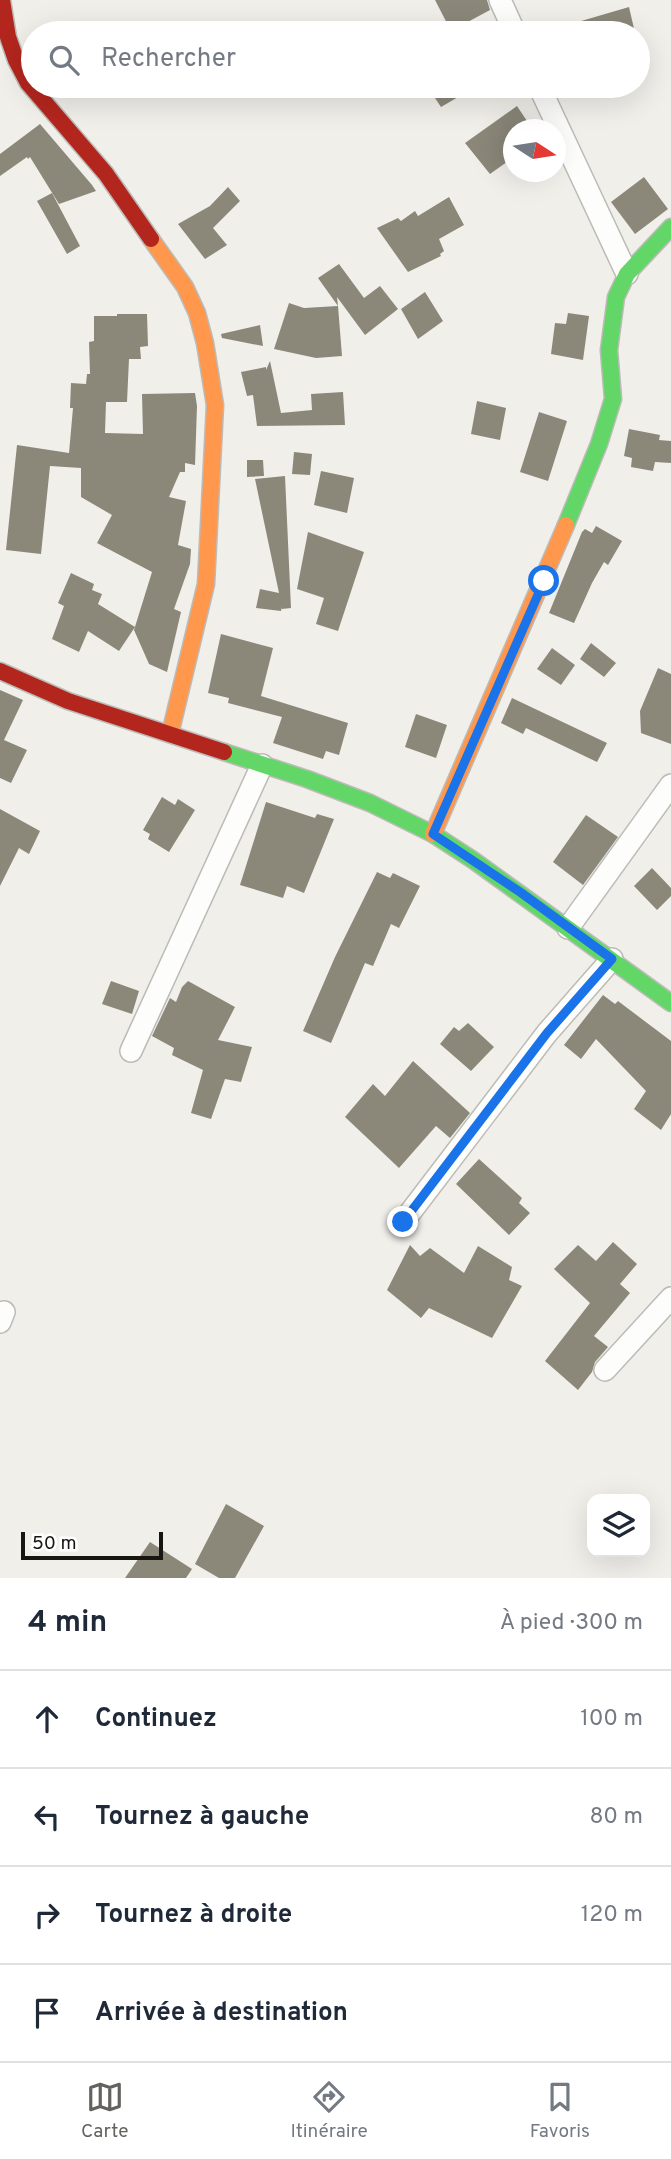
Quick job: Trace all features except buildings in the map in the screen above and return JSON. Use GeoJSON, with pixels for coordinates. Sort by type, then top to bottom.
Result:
{"type":"FeatureCollection","features":[{"type":"Feature","properties":{"kind":"street"},"geometry":{"type":"LineString","coordinates":[[500,0],[510,21]]}},
{"type":"Feature","properties":{"kind":"street"},"geometry":{"type":"LineString","coordinates":[[2,6],[8,37],[21,70]]}},
{"type":"Feature","properties":{"kind":"street"},"geometry":{"type":"LineString","coordinates":[[41,98],[106,174],[185,287],[197,313],[205,343],[215,405],[205,584],[170,734]]}},
{"type":"Feature","properties":{"kind":"street"},"geometry":{"type":"LineString","coordinates":[[545,98],[627,274]]}},
{"type":"Feature","properties":{"kind":"street"},"geometry":{"type":"LineString","coordinates":[[433,834],[544,581],[599,444],[612,398],[609,350],[616,297],[627,274],[671,227]]}},
{"type":"Feature","properties":{"kind":"street"},"geometry":{"type":"LineString","coordinates":[[0,671],[68,701],[360,799],[433,834],[520,892],[671,1003]]}},
{"type":"Feature","properties":{"kind":"street"},"geometry":{"type":"LineString","coordinates":[[131,1051],[262,765]]}},
{"type":"Feature","properties":{"kind":"street"},"geometry":{"type":"LineString","coordinates":[[568,928],[671,785]]}},
{"type":"Feature","properties":{"kind":"street"},"geometry":{"type":"LineString","coordinates":[[403,1222],[547,1033],[612,959]]}},
{"type":"Feature","properties":{"kind":"street"},"geometry":{"type":"LineString","coordinates":[[605,1370],[671,1298]]}},
{"type":"Feature","properties":{"kind":"traffic: fast"},"geometry":{"type":"LineString","coordinates":[[566,525],[599,444],[613,399],[609,350],[616,297],[627,274],[671,227]]}},
{"type":"Feature","properties":{"kind":"traffic: fast"},"geometry":{"type":"LineString","coordinates":[[224,752],[370,803],[433,834],[671,1003]]}},
{"type":"Feature","properties":{"kind":"traffic: slow"},"geometry":{"type":"LineString","coordinates":[[151,239],[185,287],[197,313],[215,405],[206,584],[170,734]]}},
{"type":"Feature","properties":{"kind":"traffic: slow"},"geometry":{"type":"LineString","coordinates":[[433,834],[566,525]]}},
{"type":"Feature","properties":{"kind":"traffic: jam"},"geometry":{"type":"LineString","coordinates":[[2,0],[8,37],[21,70]]}},
{"type":"Feature","properties":{"kind":"traffic: jam"},"geometry":{"type":"LineString","coordinates":[[41,98],[106,174],[151,239]]}},
{"type":"Feature","properties":{"kind":"traffic: jam"},"geometry":{"type":"LineString","coordinates":[[0,671],[68,701],[224,752]]}},
{"type":"Feature","properties":{"kind":"route"},"geometry":{"type":"LineString","coordinates":[[403,1222],[547,1033],[612,959],[520,892],[433,834],[544,581]]}}]}
